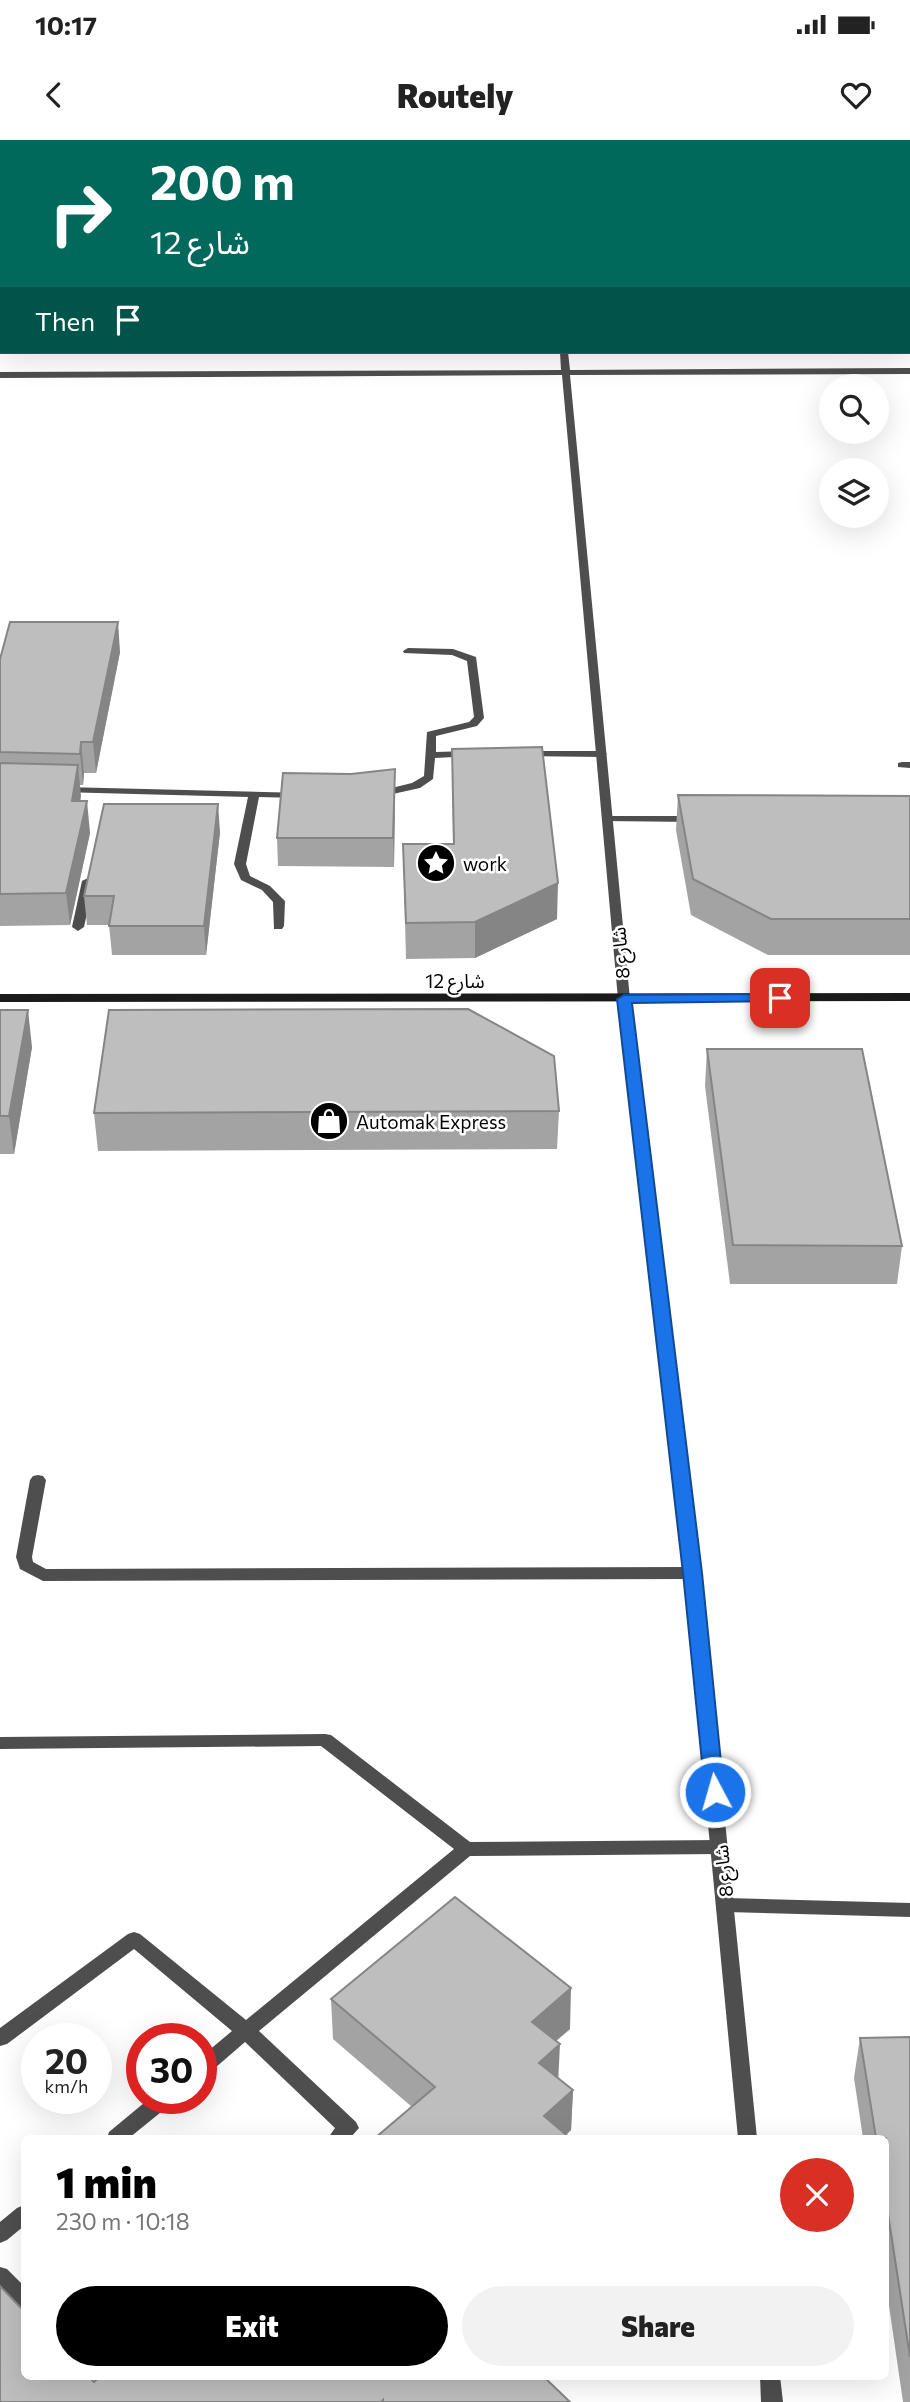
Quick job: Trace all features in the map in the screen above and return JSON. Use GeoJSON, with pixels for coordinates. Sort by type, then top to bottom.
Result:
{"type":"FeatureCollection","features":[{"type":"Feature","properties":{"kind":"street","name":"شارع 8"},"geometry":{"type":"LineString","coordinates":[[564,354],[624,999],[692,1573],[748,2135]]}},
{"type":"Feature","properties":{"kind":"street"},"geometry":{"type":"LineString","coordinates":[[0,375],[910,371]]}},
{"type":"Feature","properties":{"kind":"street"},"geometry":{"type":"LineString","coordinates":[[369,796],[416,786],[429,777],[431,734],[472,724],[479,718],[472,659],[453,652],[408,651]]}},
{"type":"Feature","properties":{"kind":"street"},"geometry":{"type":"LineString","coordinates":[[432,754],[484,754]]}},
{"type":"Feature","properties":{"kind":"street"},"geometry":{"type":"LineString","coordinates":[[510,754],[602,754]]}},
{"type":"Feature","properties":{"kind":"street"},"geometry":{"type":"LineString","coordinates":[[54,790],[318,795]]}},
{"type":"Feature","properties":{"kind":"street"},"geometry":{"type":"LineString","coordinates":[[104,805],[107,791]]}},
{"type":"Feature","properties":{"kind":"street"},"geometry":{"type":"LineString","coordinates":[[254,794],[240,864],[245,878],[266,888],[279,901],[278,926]]}},
{"type":"Feature","properties":{"kind":"street"},"geometry":{"type":"LineString","coordinates":[[608,819],[704,819]]}},
{"type":"Feature","properties":{"kind":"street"},"geometry":{"type":"LineString","coordinates":[[78,927],[90,872]]}},
{"type":"Feature","properties":{"kind":"street","name":"شارع 12"},"geometry":{"type":"LineString","coordinates":[[0,998],[910,997]]}},
{"type":"Feature","properties":{"kind":"street"},"geometry":{"type":"LineString","coordinates":[[38,1480],[24,1557],[26,1565],[43,1575],[692,1573]]}},
{"type":"Feature","properties":{"kind":"street"},"geometry":{"type":"LineString","coordinates":[[0,1743],[325,1740],[466,1849],[720,1847]]}},
{"type":"Feature","properties":{"kind":"street"},"geometry":{"type":"LineString","coordinates":[[217,2055],[466,1849]]}},
{"type":"Feature","properties":{"kind":"street"},"geometry":{"type":"LineString","coordinates":[[726,1905],[910,1910]]}},
{"type":"Feature","properties":{"kind":"street"},"geometry":{"type":"LineString","coordinates":[[0,2038],[134,1938],[246,2031],[349,2128],[341,2135]]}},
{"type":"Feature","properties":{"kind":"street"},"geometry":{"type":"LineString","coordinates":[[120,2135],[145,2114]]}},
{"type":"Feature","properties":{"kind":"street"},"geometry":{"type":"LineString","coordinates":[[0,2234],[21,2216]]}},
{"type":"Feature","properties":{"kind":"street"},"geometry":{"type":"LineString","coordinates":[[0,2276],[21,2297]]}},
{"type":"Feature","properties":{"kind":"street"},"geometry":{"type":"LineString","coordinates":[[769,2380],[772,2402]]}},
{"type":"Feature","properties":{"kind":"building"},"geometry":{"type":"Polygon","coordinates":[[[10,622],[118,622],[93,742],[81,742],[80,754],[0,752],[0,659],[10,622]]]}},
{"type":"Feature","properties":{"kind":"building"},"geometry":{"type":"Polygon","coordinates":[[[542,747],[558,883],[475,922],[406,923],[403,844],[454,844],[452,749],[542,747]]]}},
{"type":"Feature","properties":{"kind":"building"},"geometry":{"type":"Polygon","coordinates":[[[0,763],[78,765],[72,801],[87,801],[66,893],[0,894],[0,763]]]}},
{"type":"Feature","properties":{"kind":"building"},"geometry":{"type":"Polygon","coordinates":[[[395,769],[393,838],[277,838],[283,773],[351,774],[395,769]]]}},
{"type":"Feature","properties":{"kind":"building"},"geometry":{"type":"Polygon","coordinates":[[[678,795],[910,796],[910,919],[771,919],[693,879],[678,795]]]}},
{"type":"Feature","properties":{"kind":"building"},"geometry":{"type":"Polygon","coordinates":[[[104,804],[218,804],[204,926],[109,926],[114,896],[84,896],[104,804]]]}},
{"type":"Feature","properties":{"kind":"building","name":"Automak Express"},"geometry":{"type":"Polygon","coordinates":[[[468,1009],[554,1056],[559,1111],[94,1113],[109,1010],[468,1009]]]}},
{"type":"Feature","properties":{"kind":"building"},"geometry":{"type":"Polygon","coordinates":[[[0,1010],[28,1010],[9,1116],[0,1116],[0,1010]]]}},
{"type":"Feature","properties":{"kind":"building"},"geometry":{"type":"Polygon","coordinates":[[[707,1049],[862,1049],[902,1246],[733,1245],[707,1049]]]}},
{"type":"Feature","properties":{"kind":"building"},"geometry":{"type":"Polygon","coordinates":[[[455,1897],[571,1988],[532,2022],[560,2044],[539,2063],[573,2090],[544,2116],[566,2135],[379,2135],[435,2087],[331,1999],[455,1897]]]}},
{"type":"Feature","properties":{"kind":"building"},"geometry":{"type":"Polygon","coordinates":[[[910,2037],[910,2357],[889,2220],[889,2135],[876,2135],[860,2038],[910,2037]]]}},
{"type":"Feature","properties":{"kind":"building"},"geometry":{"type":"Polygon","coordinates":[[[0,2286],[21,2308],[21,2380],[547,2380],[570,2402],[383,2400],[0,2402],[0,2286]]]}},
{"type":"Feature","properties":{"kind":"place","name":"work"},"geometry":{"type":"Point","coordinates":[436,863]}},
{"type":"Feature","properties":{"kind":"place","name":"Automak Express"},"geometry":{"type":"Point","coordinates":[329,1121]}},
{"type":"Feature","properties":{"kind":"route"},"geometry":{"type":"LineString","coordinates":[[715,1792],[692,1573],[624,999],[780,998]]}}]}
